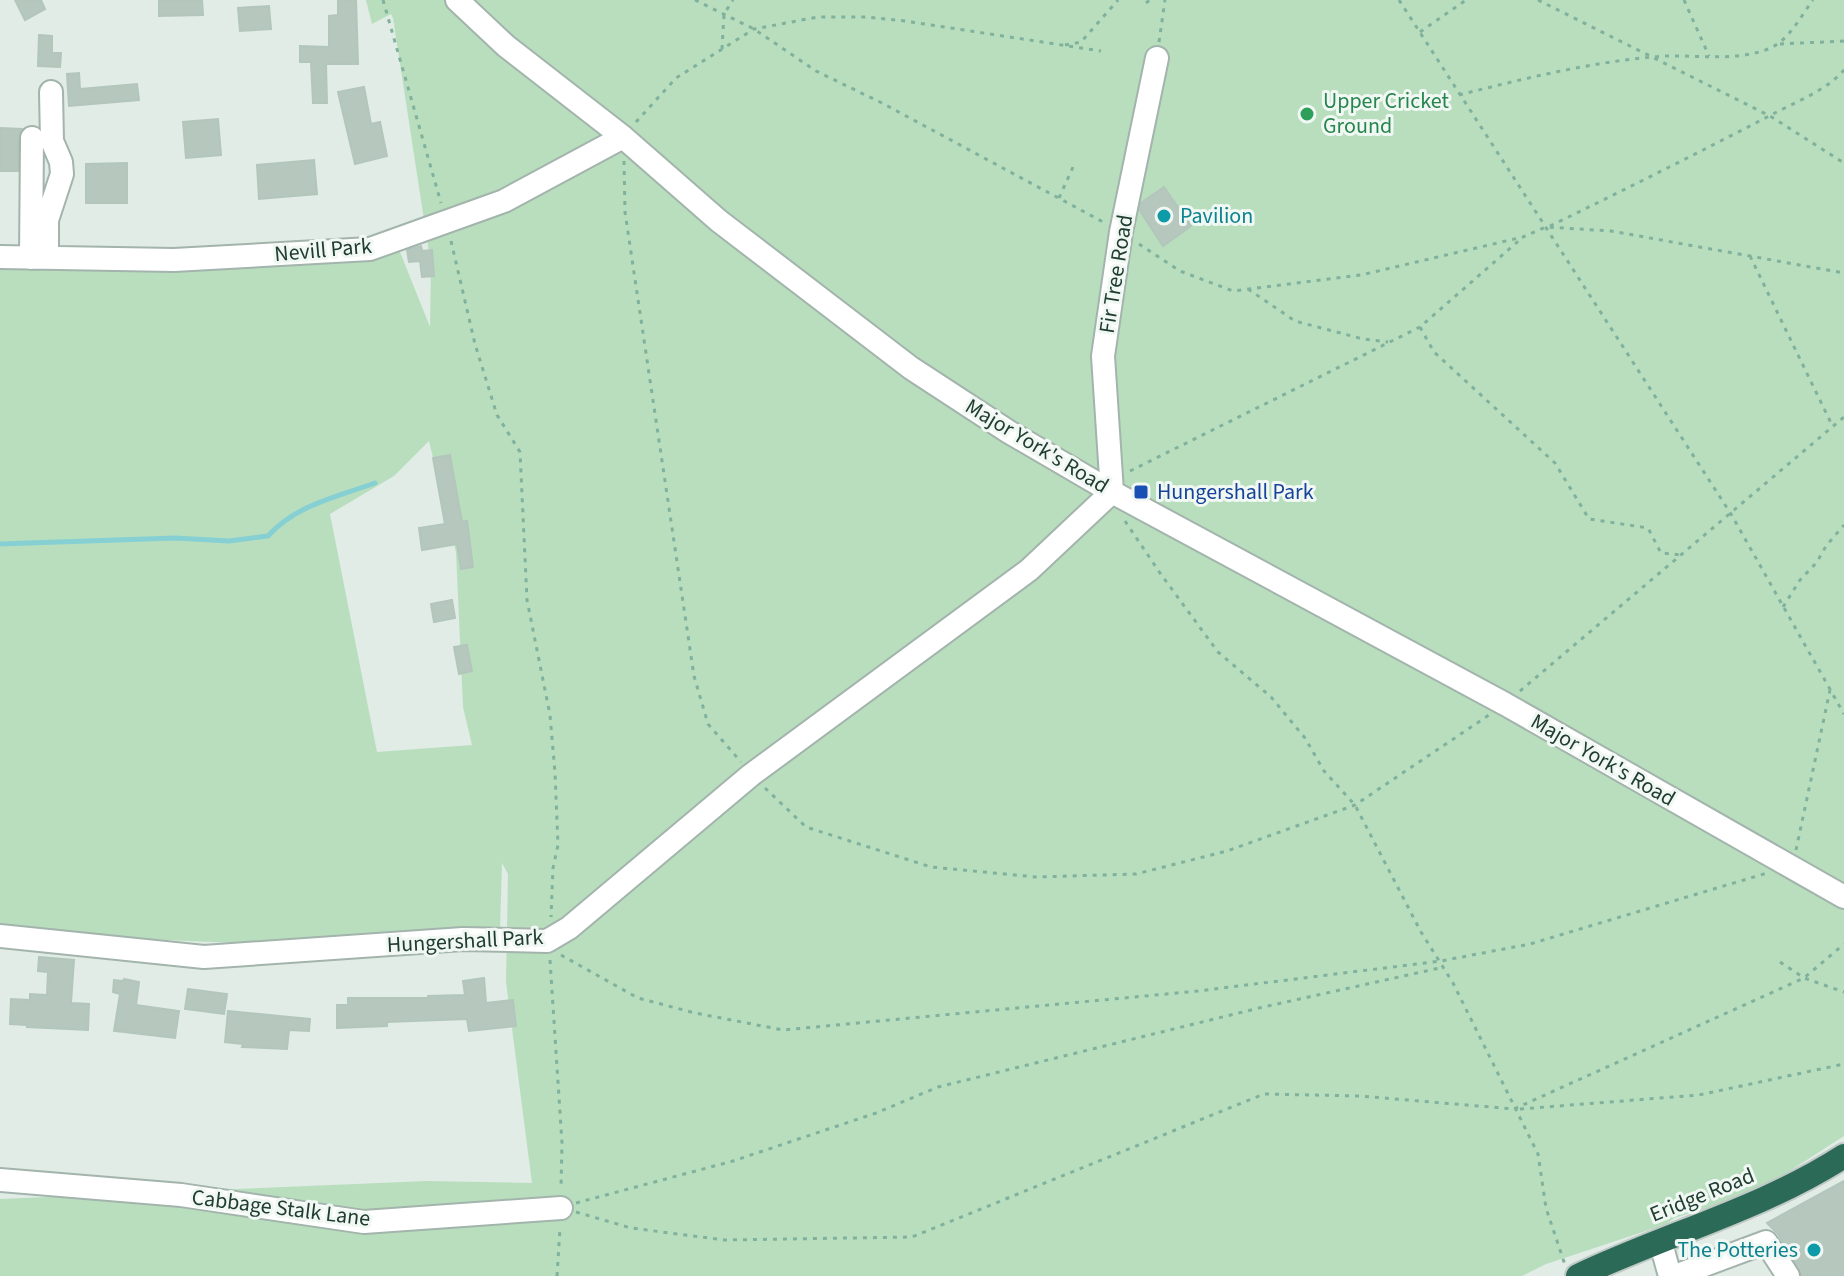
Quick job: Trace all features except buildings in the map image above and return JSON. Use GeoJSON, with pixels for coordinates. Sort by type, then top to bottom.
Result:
{"type":"FeatureCollection","features":[{"type":"Feature","properties":{"kind":"highway","name":"Eridge Road"},"geometry":{"type":"LineString","coordinates":[[1578,1276],[1749,1206],[1844,1156]]}},
{"type":"Feature","properties":{"kind":"street","name":"Major York's Road"},"geometry":{"type":"LineString","coordinates":[[457,0],[506,46],[623,137],[719,221],[911,368],[1009,432],[1112,492],[1505,704],[1844,897]]}},
{"type":"Feature","properties":{"kind":"street","name":"Fir Tree Road"},"geometry":{"type":"LineString","coordinates":[[1112,492],[1103,356],[1121,232],[1157,58]]}},
{"type":"Feature","properties":{"kind":"street"},"geometry":{"type":"LineString","coordinates":[[39,258],[62,174],[61,162],[52,141],[51,92]]}},
{"type":"Feature","properties":{"kind":"street","name":"Nevill Park"},"geometry":{"type":"LineString","coordinates":[[0,257],[174,260],[370,249],[504,201],[623,137]]}},
{"type":"Feature","properties":{"kind":"street"},"geometry":{"type":"LineString","coordinates":[[32,138],[39,258]]}},
{"type":"Feature","properties":{"kind":"street","name":"Hungershall Park"},"geometry":{"type":"LineString","coordinates":[[0,936],[204,957],[463,939],[547,941],[604,900],[751,775],[1029,570],[1112,492]]}},
{"type":"Feature","properties":{"kind":"street","name":"Cabbage Stalk Lane"},"geometry":{"type":"LineString","coordinates":[[0,1180],[181,1195],[364,1222],[561,1208]]}},
{"type":"Feature","properties":{"kind":"street"},"geometry":{"type":"LineString","coordinates":[[1660,1240],[1672,1276],[1766,1242],[1788,1276]]}},
{"type":"Feature","properties":{"kind":"path"},"geometry":{"type":"LineString","coordinates":[[383,0],[447,222],[475,344],[497,415],[520,452],[527,600],[550,715],[555,773],[558,845],[547,941],[552,974],[562,1143],[557,1276]]}},
{"type":"Feature","properties":{"kind":"path"},"geometry":{"type":"LineString","coordinates":[[695,0],[754,29],[816,71],[882,103],[1121,232],[1180,271],[1233,291],[1361,275],[1523,237],[1694,156],[1808,96],[1838,78],[1844,70]]}},
{"type":"Feature","properties":{"kind":"path"},"geometry":{"type":"LineString","coordinates":[[722,49],[724,14],[733,0]]}},
{"type":"Feature","properties":{"kind":"path"},"geometry":{"type":"LineString","coordinates":[[1061,46],[1081,42],[1118,0]]}},
{"type":"Feature","properties":{"kind":"path"},"geometry":{"type":"LineString","coordinates":[[1157,58],[1165,0]]}},
{"type":"Feature","properties":{"kind":"path"},"geometry":{"type":"LineString","coordinates":[[1399,0],[1546,227],[1562,257],[1731,514],[1844,714]]}},
{"type":"Feature","properties":{"kind":"path"},"geometry":{"type":"LineString","coordinates":[[1419,32],[1466,0]]}},
{"type":"Feature","properties":{"kind":"path"},"geometry":{"type":"LineString","coordinates":[[1538,0],[1770,116],[1844,163]]}},
{"type":"Feature","properties":{"kind":"path"},"geometry":{"type":"LineString","coordinates":[[1684,0],[1709,56]]}},
{"type":"Feature","properties":{"kind":"path"},"geometry":{"type":"LineString","coordinates":[[1778,44],[1813,0]]}},
{"type":"Feature","properties":{"kind":"path"},"geometry":{"type":"LineString","coordinates":[[623,137],[676,78],[754,29],[830,15],[965,28],[1101,51]]}},
{"type":"Feature","properties":{"kind":"path"},"geometry":{"type":"LineString","coordinates":[[1459,95],[1565,70],[1652,57],[1709,56],[1755,52],[1778,44],[1844,41]]}},
{"type":"Feature","properties":{"kind":"path"},"geometry":{"type":"LineString","coordinates":[[1059,198],[1073,167]]}},
{"type":"Feature","properties":{"kind":"path"},"geometry":{"type":"LineString","coordinates":[[1546,227],[1611,231],[1844,273]]}},
{"type":"Feature","properties":{"kind":"path"},"geometry":{"type":"LineString","coordinates":[[1523,237],[1420,327],[1128,472],[1112,492],[1119,511],[1160,573],[1218,652],[1271,697],[1305,738],[1324,771],[1355,805],[1421,932],[1445,967],[1538,1154],[1546,1208],[1568,1276]]}},
{"type":"Feature","properties":{"kind":"path"},"geometry":{"type":"LineString","coordinates":[[1750,256],[1832,427]]}},
{"type":"Feature","properties":{"kind":"path"},"geometry":{"type":"LineString","coordinates":[[1248,289],[1295,321],[1363,339],[1391,342]]}},
{"type":"Feature","properties":{"kind":"path"},"geometry":{"type":"LineString","coordinates":[[1420,327],[1434,352],[1555,463],[1589,519],[1648,528],[1661,553],[1682,555]]}},
{"type":"Feature","properties":{"kind":"path"},"geometry":{"type":"LineString","coordinates":[[1505,704],[1844,417]]}},
{"type":"Feature","properties":{"kind":"path"},"geometry":{"type":"LineString","coordinates":[[1783,607],[1800,580],[1844,525]]}},
{"type":"Feature","properties":{"kind":"path"},"geometry":{"type":"LineString","coordinates":[[547,941],[559,954],[638,998],[783,1030],[1198,991],[1441,961],[1559,936],[1790,868],[1830,690]]}},
{"type":"Feature","properties":{"kind":"path"},"geometry":{"type":"LineString","coordinates":[[1514,1109],[1804,978],[1844,944]]}},
{"type":"Feature","properties":{"kind":"path"},"geometry":{"type":"LineString","coordinates":[[1780,962],[1804,978],[1844,992]]}},
{"type":"Feature","properties":{"kind":"path"},"geometry":{"type":"LineString","coordinates":[[561,1208],[733,1161],[876,1113],[938,1087],[1259,1008],[1445,967]]}},
{"type":"Feature","properties":{"kind":"path"},"geometry":{"type":"LineString","coordinates":[[561,1208],[631,1228],[725,1240],[912,1237],[1264,1094],[1360,1096],[1514,1109],[1699,1095],[1844,1064]]}},
{"type":"Feature","properties":{"kind":"green space"},"geometry":{"type":"Polygon","coordinates":[[[366,0],[1844,0],[1844,1136],[1754,1194],[1674,1218],[1667,1224],[1546,1264],[1522,1276],[0,1276],[0,1199],[427,1181],[532,1183],[506,982],[508,874],[502,863],[500,930],[288,945],[141,939],[0,928],[0,266],[150,269],[400,252],[430,327],[431,265],[393,18],[391,14],[372,24],[366,0]],[[429,441],[394,476],[330,514],[377,752],[472,745],[463,707],[456,552],[429,441]]]}},
{"type":"Feature","properties":{"kind":"waterway"},"geometry":{"type":"LineString","coordinates":[[0,544],[175,538],[229,541],[268,536],[304,509],[375,483]]}},
{"type":"Feature","properties":{"kind":"place","name":"Upper Cricket Ground"},"geometry":{"type":"Point","coordinates":[1307,114]}},
{"type":"Feature","properties":{"kind":"place","name":"Pavilion"},"geometry":{"type":"Point","coordinates":[1164,216]}},
{"type":"Feature","properties":{"kind":"place","name":"Hungershall Park"},"geometry":{"type":"Point","coordinates":[1141,492]}},
{"type":"Feature","properties":{"kind":"place","name":"The Potteries"},"geometry":{"type":"Point","coordinates":[1814,1250]}}]}
